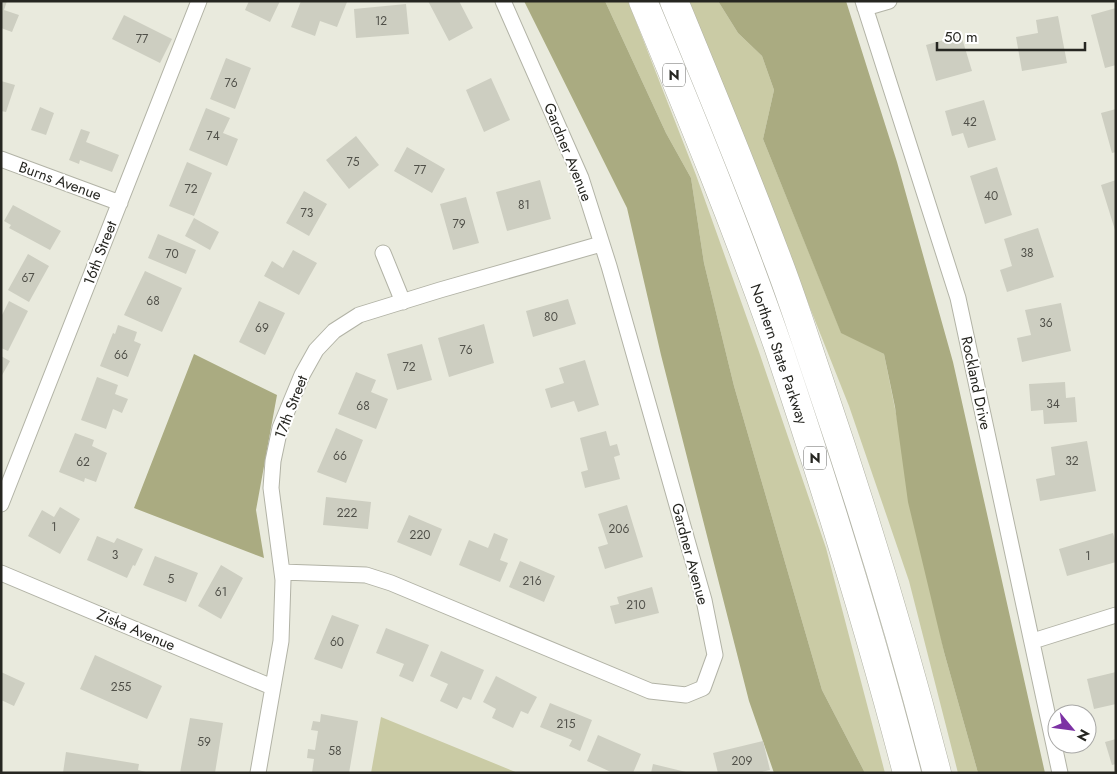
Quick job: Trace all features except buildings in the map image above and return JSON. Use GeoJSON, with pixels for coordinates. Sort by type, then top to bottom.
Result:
{"type":"FeatureCollection","features":[{"type":"Feature","properties":{"kind":"highway","name":"Northern State Parkway"},"geometry":{"type":"LineString","coordinates":[[643,1],[704,149],[778,348],[864,617],[906,773]]}},
{"type":"Feature","properties":{"kind":"highway","name":"Northern State Parkway"},"geometry":{"type":"LineString","coordinates":[[674,1],[734,145],[777,258],[806,342],[847,463],[889,598],[937,773]]}},
{"type":"Feature","properties":{"kind":"street","name":"16th Street"},"geometry":{"type":"LineString","coordinates":[[1,504],[199,1]]}},
{"type":"Feature","properties":{"kind":"street","name":"Gardner Avenue"},"geometry":{"type":"LineString","coordinates":[[282,572],[366,575],[391,583],[650,691],[686,695],[702,688],[715,655],[704,600],[612,276],[581,178],[502,1]]}},
{"type":"Feature","properties":{"kind":"street"},"geometry":{"type":"LineString","coordinates":[[864,5],[889,1]]}},
{"type":"Feature","properties":{"kind":"street","name":"Rockland Drive"},"geometry":{"type":"LineString","coordinates":[[864,5],[958,298],[1060,773]]}},
{"type":"Feature","properties":{"kind":"street","name":"Burns Avenue"},"geometry":{"type":"LineString","coordinates":[[1,159],[120,203]]}},
{"type":"Feature","properties":{"kind":"street","name":"17th Street"},"geometry":{"type":"LineString","coordinates":[[258,773],[281,641],[282,572],[271,488],[273,461],[280,428],[302,375],[316,350],[334,331],[359,315],[601,244]]}},
{"type":"Feature","properties":{"kind":"street"},"geometry":{"type":"LineString","coordinates":[[383,253],[403,302]]}},
{"type":"Feature","properties":{"kind":"street","name":"Ziska Avenue"},"geometry":{"type":"LineString","coordinates":[[1,573],[272,687]]}},
{"type":"Feature","properties":{"kind":"street"},"geometry":{"type":"LineString","coordinates":[[1033,641],[1116,615]]}},
{"type":"Feature","properties":{"kind":"green space"},"geometry":{"type":"Polygon","coordinates":[[[524,1],[605,1],[666,133],[691,178],[704,263],[734,386],[822,690],[865,773],[774,773],[749,701],[661,355],[627,208],[524,1]]]}},
{"type":"Feature","properties":{"kind":"green space"},"geometry":{"type":"Polygon","coordinates":[[[605,1],[628,1],[696,175],[826,548],[885,773],[865,773],[822,690],[734,386],[704,263],[691,178],[666,133],[605,1]]]}},
{"type":"Feature","properties":{"kind":"green space"},"geometry":{"type":"Polygon","coordinates":[[[688,1],[718,1],[738,33],[762,56],[774,90],[763,139],[841,332],[884,354],[944,652],[978,773],[958,773],[909,581],[849,406],[688,1]]]}},
{"type":"Feature","properties":{"kind":"green space"},"geometry":{"type":"Polygon","coordinates":[[[718,1],[846,1],[897,162],[953,362],[1045,773],[978,773],[944,652],[908,502],[895,407],[884,354],[841,333],[763,139],[774,90],[762,56],[738,33],[718,1]]]}},
{"type":"Feature","properties":{"kind":"green space"},"geometry":{"type":"Polygon","coordinates":[[[194,354],[277,395],[256,510],[264,558],[134,508],[194,354]]]}},
{"type":"Feature","properties":{"kind":"green space"},"geometry":{"type":"Polygon","coordinates":[[[381,717],[518,773],[371,773],[381,717]]]}}]}
